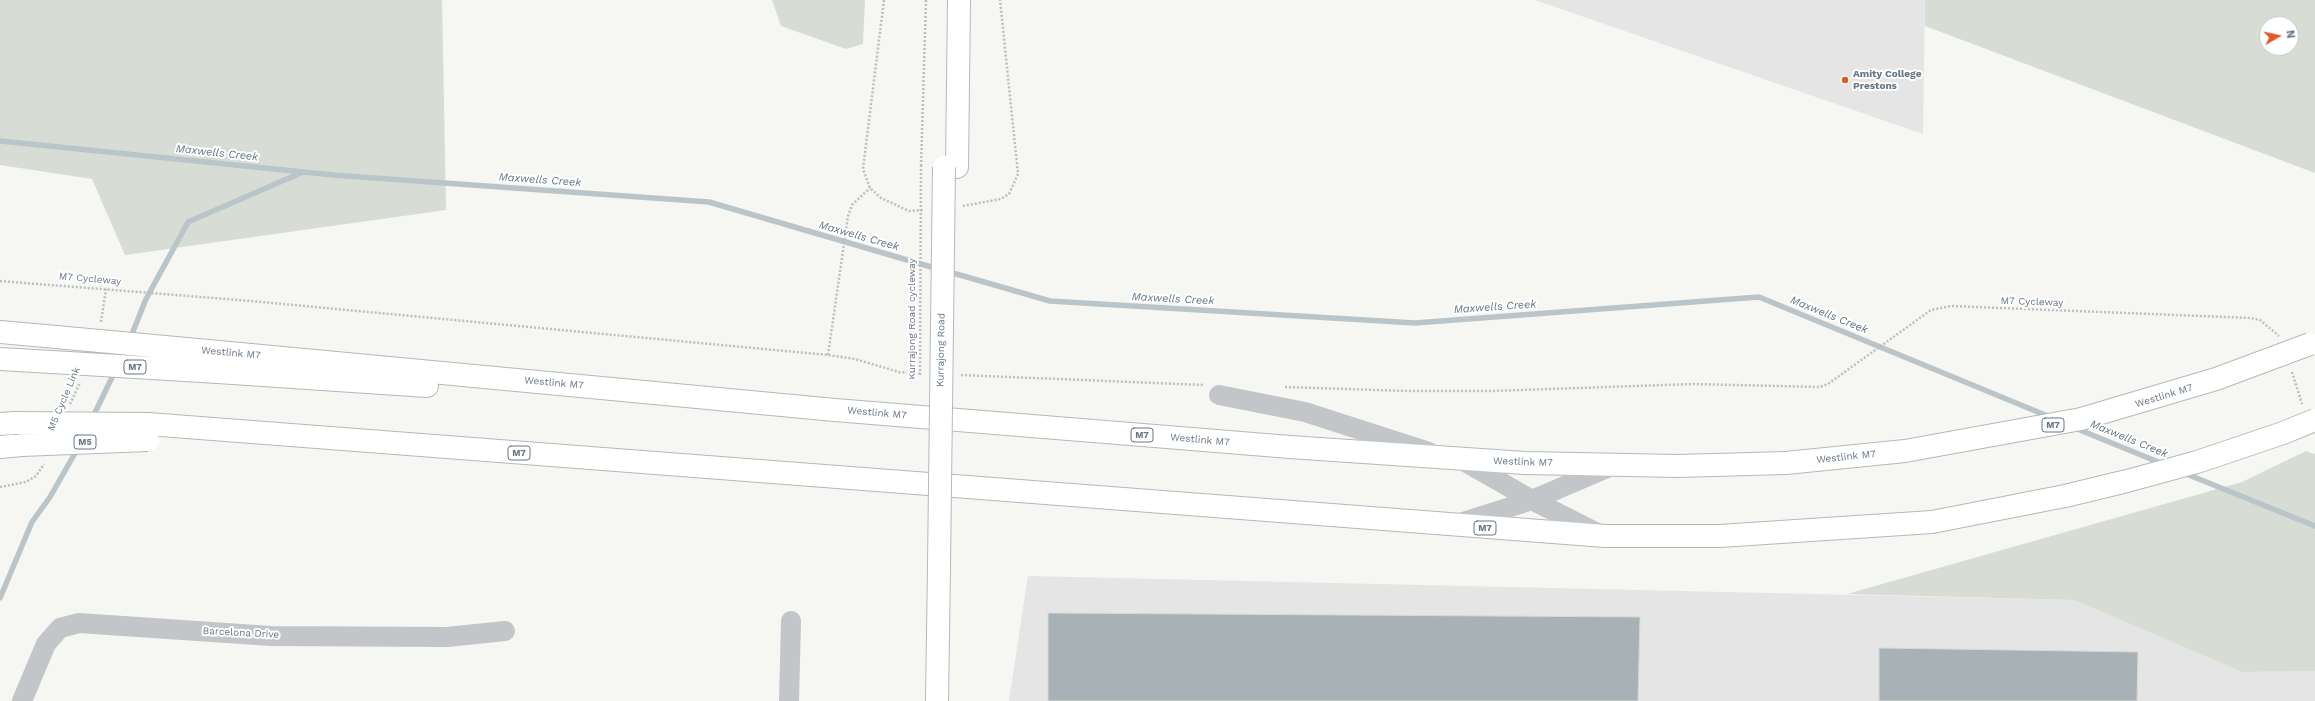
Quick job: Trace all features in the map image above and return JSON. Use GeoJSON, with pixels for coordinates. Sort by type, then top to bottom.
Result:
{"type":"FeatureCollection","features":[{"type":"Feature","properties":{"kind":"main road","name":"Kurrajong Road"},"geometry":{"type":"LineString","coordinates":[[946,0],[951,167]]}},
{"type":"Feature","properties":{"kind":"main road","name":"Kurrajong Road"},"geometry":{"type":"LineString","coordinates":[[950,701],[946,566],[951,167],[959,0]]}},
{"type":"Feature","properties":{"kind":"main road","name":"Westlink M7"},"geometry":{"type":"LineString","coordinates":[[0,332],[56,337],[218,362],[808,413],[835,410],[1455,459],[1678,466],[1786,463],[1905,451],[1991,437],[2081,419],[2140,403],[2216,379],[2312,343]]}},
{"type":"Feature","properties":{"kind":"main road","name":"M7"},"geometry":{"type":"LineString","coordinates":[[0,359],[52,362],[218,362]]}},
{"type":"Feature","properties":{"kind":"main road","name":"M7"},"geometry":{"type":"LineString","coordinates":[[7,424],[890,481],[1605,536],[1720,536],[1932,522],[2065,496],[2204,459],[2283,433],[2309,413]]}},
{"type":"Feature","properties":{"kind":"main road","name":"M5"},"geometry":{"type":"LineString","coordinates":[[0,447],[148,432]]}},
{"type":"Feature","properties":{"kind":"main road","name":"Kurrajong Road"},"geometry":{"type":"LineString","coordinates":[[937,701],[946,566]]}},
{"type":"Feature","properties":{"kind":"street"},"geometry":{"type":"LineString","coordinates":[[1219,395],[1305,412],[1455,459],[1532,500],[1605,536]]}},
{"type":"Feature","properties":{"kind":"street"},"geometry":{"type":"LineString","coordinates":[[1454,525],[1532,500],[1614,465]]}},
{"type":"Feature","properties":{"kind":"street"},"geometry":{"type":"LineString","coordinates":[[789,701],[792,621]]}},
{"type":"Feature","properties":{"kind":"street","name":"Barcelona Drive"},"geometry":{"type":"LineString","coordinates":[[22,701],[46,644],[60,628],[79,623],[270,636],[447,637],[504,631]]}},
{"type":"Feature","properties":{"kind":"path"},"geometry":{"type":"LineString","coordinates":[[828,355],[848,216],[852,205],[870,188],[863,169],[863,157],[884,0]]}},
{"type":"Feature","properties":{"kind":"path","name":"Kurrajong Road cycleway"},"geometry":{"type":"LineString","coordinates":[[920,382],[921,166],[926,0]]}},
{"type":"Feature","properties":{"kind":"path","name":"M7 Cycleway"},"geometry":{"type":"LineString","coordinates":[[0,281],[178,295]]}},
{"type":"Feature","properties":{"kind":"path"},"geometry":{"type":"LineString","coordinates":[[101,324],[106,289]]}},
{"type":"Feature","properties":{"kind":"path","name":"M7 Cycleway"},"geometry":{"type":"LineString","coordinates":[[1693,384],[1810,388],[1828,384],[1931,310],[1951,306],[2251,318],[2260,320],[2277,333],[2283,342]]}},
{"type":"Feature","properties":{"kind":"path"},"geometry":{"type":"LineString","coordinates":[[2290,364],[2309,413]]}},
{"type":"Feature","properties":{"kind":"path","name":"M5 Cycle Link"},"geometry":{"type":"LineString","coordinates":[[70,405],[82,376]]}},
{"type":"Feature","properties":{"kind":"path"},"geometry":{"type":"LineString","coordinates":[[0,487],[26,482],[36,476],[45,462]]}},
{"type":"Feature","properties":{"kind":"shaded area"},"geometry":{"type":"Polygon","coordinates":[[[0,0],[442,0],[446,210],[125,255],[92,179],[0,165],[0,0]]]}},
{"type":"Feature","properties":{"kind":"shaded area"},"geometry":{"type":"Polygon","coordinates":[[[772,0],[865,0],[863,44],[846,49],[781,26],[772,0]]]}},
{"type":"Feature","properties":{"kind":"shaded area","name":"Amity College Prestons"},"geometry":{"type":"Polygon","coordinates":[[[1535,0],[1925,0],[1923,134],[1535,0]]]}},
{"type":"Feature","properties":{"kind":"shaded area"},"geometry":{"type":"Polygon","coordinates":[[[1925,0],[2315,0],[2315,173],[1925,26],[1925,0]]]}},
{"type":"Feature","properties":{"kind":"shaded area"},"geometry":{"type":"Polygon","coordinates":[[[2306,451],[2315,454],[2315,671],[2242,672],[2074,600],[1847,594],[2242,482],[2306,451]]]}},
{"type":"Feature","properties":{"kind":"shaded area"},"geometry":{"type":"Polygon","coordinates":[[[1028,576],[2074,600],[2242,672],[2315,671],[2315,701],[1009,701],[1028,576]]]}},
{"type":"Feature","properties":{"kind":"building"},"geometry":{"type":"Polygon","coordinates":[[[1048,613],[1640,617],[1638,701],[1048,701],[1048,613]]]}},
{"type":"Feature","properties":{"kind":"building"},"geometry":{"type":"Polygon","coordinates":[[[1879,648],[2138,652],[2137,701],[1879,701],[1879,648]]]}},
{"type":"Feature","properties":{"kind":"waterway","name":"Maxwells Creek"},"geometry":{"type":"LineString","coordinates":[[0,141],[333,175],[709,202],[938,269]]}},
{"type":"Feature","properties":{"kind":"waterway"},"geometry":{"type":"LineString","coordinates":[[130,339],[146,299],[188,222],[303,172]]}},
{"type":"Feature","properties":{"kind":"waterway","name":"Maxwells Creek"},"geometry":{"type":"LineString","coordinates":[[946,271],[1050,301],[1415,323],[1759,297],[2050,417]]}},
{"type":"Feature","properties":{"kind":"waterway"},"geometry":{"type":"LineString","coordinates":[[92,419],[115,371]]}},
{"type":"Feature","properties":{"kind":"waterway","name":"Maxwells Creek"},"geometry":{"type":"LineString","coordinates":[[2075,428],[2163,464]]}},
{"type":"Feature","properties":{"kind":"waterway"},"geometry":{"type":"LineString","coordinates":[[0,598],[32,522],[50,497],[78,448]]}},
{"type":"Feature","properties":{"kind":"waterway","name":"Maxwells Creek"},"geometry":{"type":"LineString","coordinates":[[2184,473],[2315,526]]}},
{"type":"Feature","properties":{"kind":"place","name":"Amity College Prestons"},"geometry":{"type":"Point","coordinates":[1845,80]}}]}
